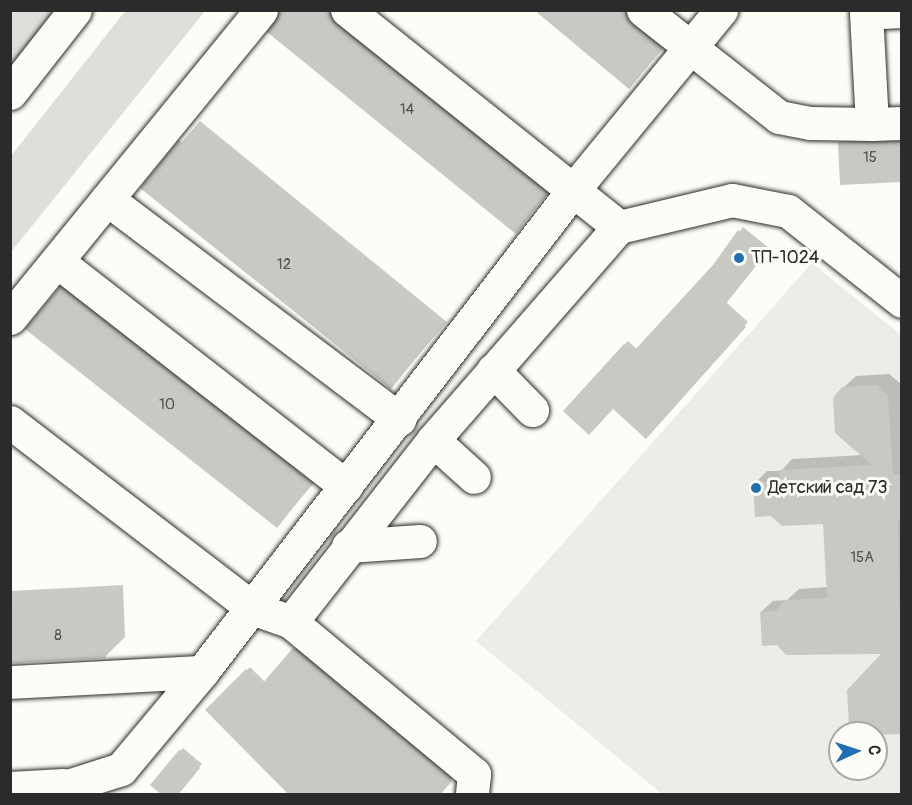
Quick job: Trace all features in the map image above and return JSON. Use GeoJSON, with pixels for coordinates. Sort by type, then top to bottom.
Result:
{"type":"FeatureCollection","features":[{"type":"Feature","properties":{"kind":"street"},"geometry":{"type":"LineString","coordinates":[[10,93],[75,10]]}},
{"type":"Feature","properties":{"kind":"street"},"geometry":{"type":"LineString","coordinates":[[10,318],[58,262],[261,10]]}},
{"type":"Feature","properties":{"kind":"street"},"geometry":{"type":"LineString","coordinates":[[347,10],[619,227]]}},
{"type":"Feature","properties":{"kind":"street"},"geometry":{"type":"LineString","coordinates":[[643,10],[779,117],[810,123],[887,123],[866,13],[902,11]]}},
{"type":"Feature","properties":{"kind":"street"},"geometry":{"type":"LineString","coordinates":[[10,788],[53,790],[121,769],[252,608],[574,189],[722,10]]}},
{"type":"Feature","properties":{"kind":"street"},"geometry":{"type":"LineString","coordinates":[[107,199],[399,419]]}},
{"type":"Feature","properties":{"kind":"street"},"geometry":{"type":"LineString","coordinates":[[291,622],[348,546],[433,440],[619,227],[732,201],[788,211],[902,301]]}},
{"type":"Feature","properties":{"kind":"street"},"geometry":{"type":"LineString","coordinates":[[58,262],[346,486]]}},
{"type":"Feature","properties":{"kind":"street"},"geometry":{"type":"LineString","coordinates":[[493,370],[532,410]]}},
{"type":"Feature","properties":{"kind":"street"},"geometry":{"type":"LineString","coordinates":[[10,422],[252,608],[291,622],[474,774],[472,795]]}},
{"type":"Feature","properties":{"kind":"street"},"geometry":{"type":"LineString","coordinates":[[433,440],[474,477]]}},
{"type":"Feature","properties":{"kind":"street"},"geometry":{"type":"LineString","coordinates":[[348,546],[420,541]]}},
{"type":"Feature","properties":{"kind":"street"},"geometry":{"type":"LineString","coordinates":[[10,682],[202,672]]}},
{"type":"Feature","properties":{"kind":"shaded area"},"geometry":{"type":"Polygon","coordinates":[[[126,10],[205,11],[11,252],[11,156],[126,10]]]}},
{"type":"Feature","properties":{"kind":"shaded area"},"geometry":{"type":"Polygon","coordinates":[[[11,11],[75,11],[11,93],[11,11]]]}},
{"type":"Feature","properties":{"kind":"shaded area","name":"Детский сад 73"},"geometry":{"type":"Polygon","coordinates":[[[812,263],[901,335],[901,794],[662,794],[476,641],[812,263]]]}},
{"type":"Feature","properties":{"kind":"building"},"geometry":{"type":"Polygon","coordinates":[[[279,10],[329,10],[335,25],[547,193],[516,234],[267,32],[279,10]]]}},
{"type":"Feature","properties":{"kind":"building"},"geometry":{"type":"Polygon","coordinates":[[[534,10],[621,10],[631,25],[662,49],[629,89],[534,10]]]}},
{"type":"Feature","properties":{"kind":"building"},"geometry":{"type":"Polygon","coordinates":[[[179,140],[428,343],[391,389],[140,188],[179,140]]]}},
{"type":"Feature","properties":{"kind":"building"},"geometry":{"type":"Polygon","coordinates":[[[838,142],[902,142],[902,182],[840,185],[838,142]]]}},
{"type":"Feature","properties":{"kind":"building"},"geometry":{"type":"Polygon","coordinates":[[[738,230],[767,252],[724,306],[746,327],[646,439],[613,409],[589,435],[563,411],[624,344],[633,352],[713,265],[738,230]]]}},
{"type":"Feature","properties":{"kind":"building"},"geometry":{"type":"Polygon","coordinates":[[[60,287],[312,484],[277,528],[25,329],[60,287]]]}},
{"type":"Feature","properties":{"kind":"building"},"geometry":{"type":"Polygon","coordinates":[[[877,385],[888,395],[893,475],[902,475],[902,521],[898,521],[902,734],[888,735],[888,721],[849,721],[847,690],[881,654],[786,655],[777,645],[762,646],[760,612],[776,611],[785,600],[827,598],[823,524],[782,526],[771,516],[755,517],[753,482],[780,481],[779,470],[872,465],[835,433],[833,398],[842,387],[877,385]]]}},
{"type":"Feature","properties":{"kind":"building"},"geometry":{"type":"Polygon","coordinates":[[[104,604],[106,658],[10,663],[10,609],[104,604]]]}},
{"type":"Feature","properties":{"kind":"building"},"geometry":{"type":"Polygon","coordinates":[[[293,648],[452,781],[440,795],[289,795],[205,710],[246,669],[261,685],[293,648]]]}},
{"type":"Feature","properties":{"kind":"building"},"geometry":{"type":"Polygon","coordinates":[[[179,750],[200,768],[178,795],[162,795],[150,785],[179,750]]]}},
{"type":"Feature","properties":{"kind":"place","name":"ТП-1024"},"geometry":{"type":"Point","coordinates":[739,258]}},
{"type":"Feature","properties":{"kind":"place","name":"Детский сад 73"},"geometry":{"type":"Point","coordinates":[756,488]}}]}
